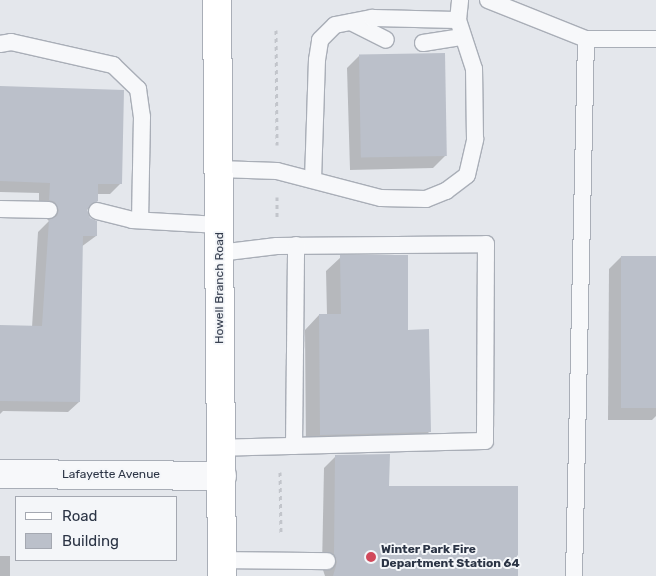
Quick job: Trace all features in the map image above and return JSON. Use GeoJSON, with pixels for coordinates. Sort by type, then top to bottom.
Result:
{"type":"FeatureCollection","features":[{"type":"Feature","properties":{"kind":"main road","name":"Howell Branch Road"},"geometry":{"type":"LineString","coordinates":[[217,0],[222,568]]}},
{"type":"Feature","properties":{"kind":"street","name":"Lafayette Avenue"},"geometry":{"type":"LineString","coordinates":[[0,474],[222,476]]}},
{"type":"Feature","properties":{"kind":"lane"},"geometry":{"type":"LineString","coordinates":[[219,169],[277,171],[370,196],[426,199],[446,191],[467,175],[475,139],[474,69],[461,37],[458,20],[460,0]]}},
{"type":"Feature","properties":{"kind":"lane"},"geometry":{"type":"LineString","coordinates":[[488,0],[586,39],[656,39]]}},
{"type":"Feature","properties":{"kind":"lane"},"geometry":{"type":"LineString","coordinates":[[313,180],[316,60],[320,40],[335,25],[372,18],[458,20]]}},
{"type":"Feature","properties":{"kind":"lane"},"geometry":{"type":"LineString","coordinates":[[351,22],[386,40]]}},
{"type":"Feature","properties":{"kind":"lane"},"geometry":{"type":"LineString","coordinates":[[423,43],[461,37]]}},
{"type":"Feature","properties":{"kind":"lane"},"geometry":{"type":"LineString","coordinates":[[574,576],[586,39]]}},
{"type":"Feature","properties":{"kind":"lane"},"geometry":{"type":"LineString","coordinates":[[0,44],[11,42],[113,66],[138,89],[142,118],[140,220]]}},
{"type":"Feature","properties":{"kind":"lane"},"geometry":{"type":"LineString","coordinates":[[1,209],[49,210]]}},
{"type":"Feature","properties":{"kind":"lane"},"geometry":{"type":"LineString","coordinates":[[97,211],[140,220],[219,225]]}},
{"type":"Feature","properties":{"kind":"lane"},"geometry":{"type":"LineString","coordinates":[[220,254],[296,245],[486,244],[485,441],[221,448]]}},
{"type":"Feature","properties":{"kind":"lane"},"geometry":{"type":"LineString","coordinates":[[294,446],[296,245]]}},
{"type":"Feature","properties":{"kind":"lane"},"geometry":{"type":"LineString","coordinates":[[222,568],[327,561]]}},
{"type":"Feature","properties":{"kind":"building"},"geometry":{"type":"Polygon","coordinates":[[[445,53],[447,156],[361,157],[359,55],[445,53]]]}},
{"type":"Feature","properties":{"kind":"building"},"geometry":{"type":"Polygon","coordinates":[[[0,86],[124,90],[122,184],[98,184],[98,201],[87,209],[90,218],[97,221],[97,236],[83,236],[80,402],[0,401],[0,325],[42,326],[49,220],[57,216],[59,210],[55,202],[49,200],[50,183],[0,181],[0,86]]]}},
{"type":"Feature","properties":{"kind":"building"},"geometry":{"type":"Polygon","coordinates":[[[340,255],[408,255],[408,330],[429,329],[431,432],[320,435],[319,314],[341,314],[340,255]]]}},
{"type":"Feature","properties":{"kind":"building"},"geometry":{"type":"Polygon","coordinates":[[[621,256],[656,256],[656,408],[621,408],[621,256]]]}},
{"type":"Feature","properties":{"kind":"building"},"geometry":{"type":"Polygon","coordinates":[[[390,454],[389,486],[518,486],[518,576],[333,576],[337,562],[334,554],[335,455],[390,454]]]}},
{"type":"Feature","properties":{"kind":"place","name":"Winter Park Fire Department Station 64"},"geometry":{"type":"Point","coordinates":[371,557]}}]}
